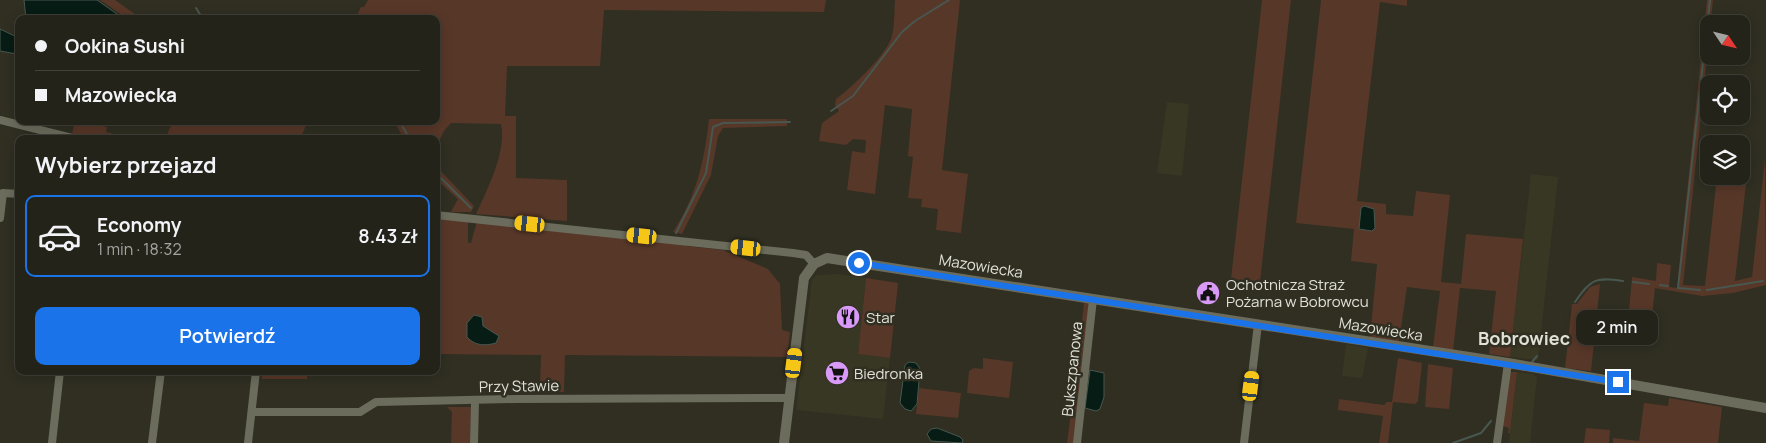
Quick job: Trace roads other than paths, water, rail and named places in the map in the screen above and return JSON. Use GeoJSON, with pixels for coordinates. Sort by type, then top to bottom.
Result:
{"type":"FeatureCollection","features":[{"type":"Feature","properties":{"kind":"street"},"geometry":{"type":"LineString","coordinates":[[0,120],[15,124]]}},
{"type":"Feature","properties":{"kind":"street"},"geometry":{"type":"LineString","coordinates":[[20,125],[60,135]]}},
{"type":"Feature","properties":{"kind":"street"},"geometry":{"type":"LineString","coordinates":[[0,218],[3,193],[15,194]]}},
{"type":"Feature","properties":{"kind":"street"},"geometry":{"type":"LineString","coordinates":[[440,214],[806,255],[814,264],[806,274],[803,282],[784,443]]}},
{"type":"Feature","properties":{"kind":"street","name":"Mazowiecka"},"geometry":{"type":"LineString","coordinates":[[814,264],[827,258],[1508,363],[1766,408]]}},
{"type":"Feature","properties":{"kind":"street","name":"Bukszpanowa"},"geometry":{"type":"LineString","coordinates":[[1078,443],[1094,299]]}},
{"type":"Feature","properties":{"kind":"street"},"geometry":{"type":"LineString","coordinates":[[1244,443],[1258,324]]}},
{"type":"Feature","properties":{"kind":"street"},"geometry":{"type":"LineString","coordinates":[[1497,443],[1508,363]]}},
{"type":"Feature","properties":{"kind":"street"},"geometry":{"type":"LineString","coordinates":[[52,443],[60,375]]}},
{"type":"Feature","properties":{"kind":"street"},"geometry":{"type":"LineString","coordinates":[[152,443],[160,375]]}},
{"type":"Feature","properties":{"kind":"street"},"geometry":{"type":"LineString","coordinates":[[248,443],[256,375]]}},
{"type":"Feature","properties":{"kind":"street","name":"Przy Stawie"},"geometry":{"type":"LineString","coordinates":[[252,412],[360,412],[376,402],[789,398]]}},
{"type":"Feature","properties":{"kind":"street"},"geometry":{"type":"LineString","coordinates":[[474,401],[474,443]]}},
{"type":"Feature","properties":{"kind":"waterway"},"geometry":{"type":"LineString","coordinates":[[831,111],[853,96],[902,32],[915,21],[949,0]]}},
{"type":"Feature","properties":{"kind":"waterway"},"geometry":{"type":"LineString","coordinates":[[1700,290],[1678,288],[1710,0]]}},
{"type":"Feature","properties":{"kind":"waterway"},"geometry":{"type":"LineString","coordinates":[[196,8],[200,15]]}},
{"type":"Feature","properties":{"kind":"waterway"},"geometry":{"type":"LineString","coordinates":[[676,233],[706,173],[713,127],[723,123],[790,122]]}},
{"type":"Feature","properties":{"kind":"waterway"},"geometry":{"type":"LineString","coordinates":[[401,125],[407,134]]}},
{"type":"Feature","properties":{"kind":"waterway"},"geometry":{"type":"LineString","coordinates":[[440,177],[471,208]]}},
{"type":"Feature","properties":{"kind":"waterway"},"geometry":{"type":"LineString","coordinates":[[1575,302],[1585,288],[1594,281],[1606,279],[1623,281]]}},
{"type":"Feature","properties":{"kind":"waterway"},"geometry":{"type":"LineString","coordinates":[[1707,290],[1763,281]]}},
{"type":"Feature","properties":{"kind":"waterway"},"geometry":{"type":"LineString","coordinates":[[1633,282],[1649,284]]}},
{"type":"Feature","properties":{"kind":"waterway"},"geometry":{"type":"LineString","coordinates":[[1660,285],[1668,286]]}},
{"type":"Feature","properties":{"kind":"waterway"},"geometry":{"type":"LineString","coordinates":[[1532,362],[1537,356]]}},
{"type":"Feature","properties":{"kind":"waterway"},"geometry":{"type":"LineString","coordinates":[[1453,443],[1481,433],[1491,421]]}},
{"type":"Feature","properties":{"kind":"place","name":"Ochotnicza Straż Pożarna w Bobrowcu"},"geometry":{"type":"Point","coordinates":[1208,293]}},
{"type":"Feature","properties":{"kind":"place","name":"Star"},"geometry":{"type":"Point","coordinates":[848,317]}},
{"type":"Feature","properties":{"kind":"place","name":"Biedronka"},"geometry":{"type":"Point","coordinates":[837,373]}},
{"type":"Feature","properties":{"kind":"district","name":"Bobrowiec"},"geometry":{"type":"Point","coordinates":[1524,338]}}]}
